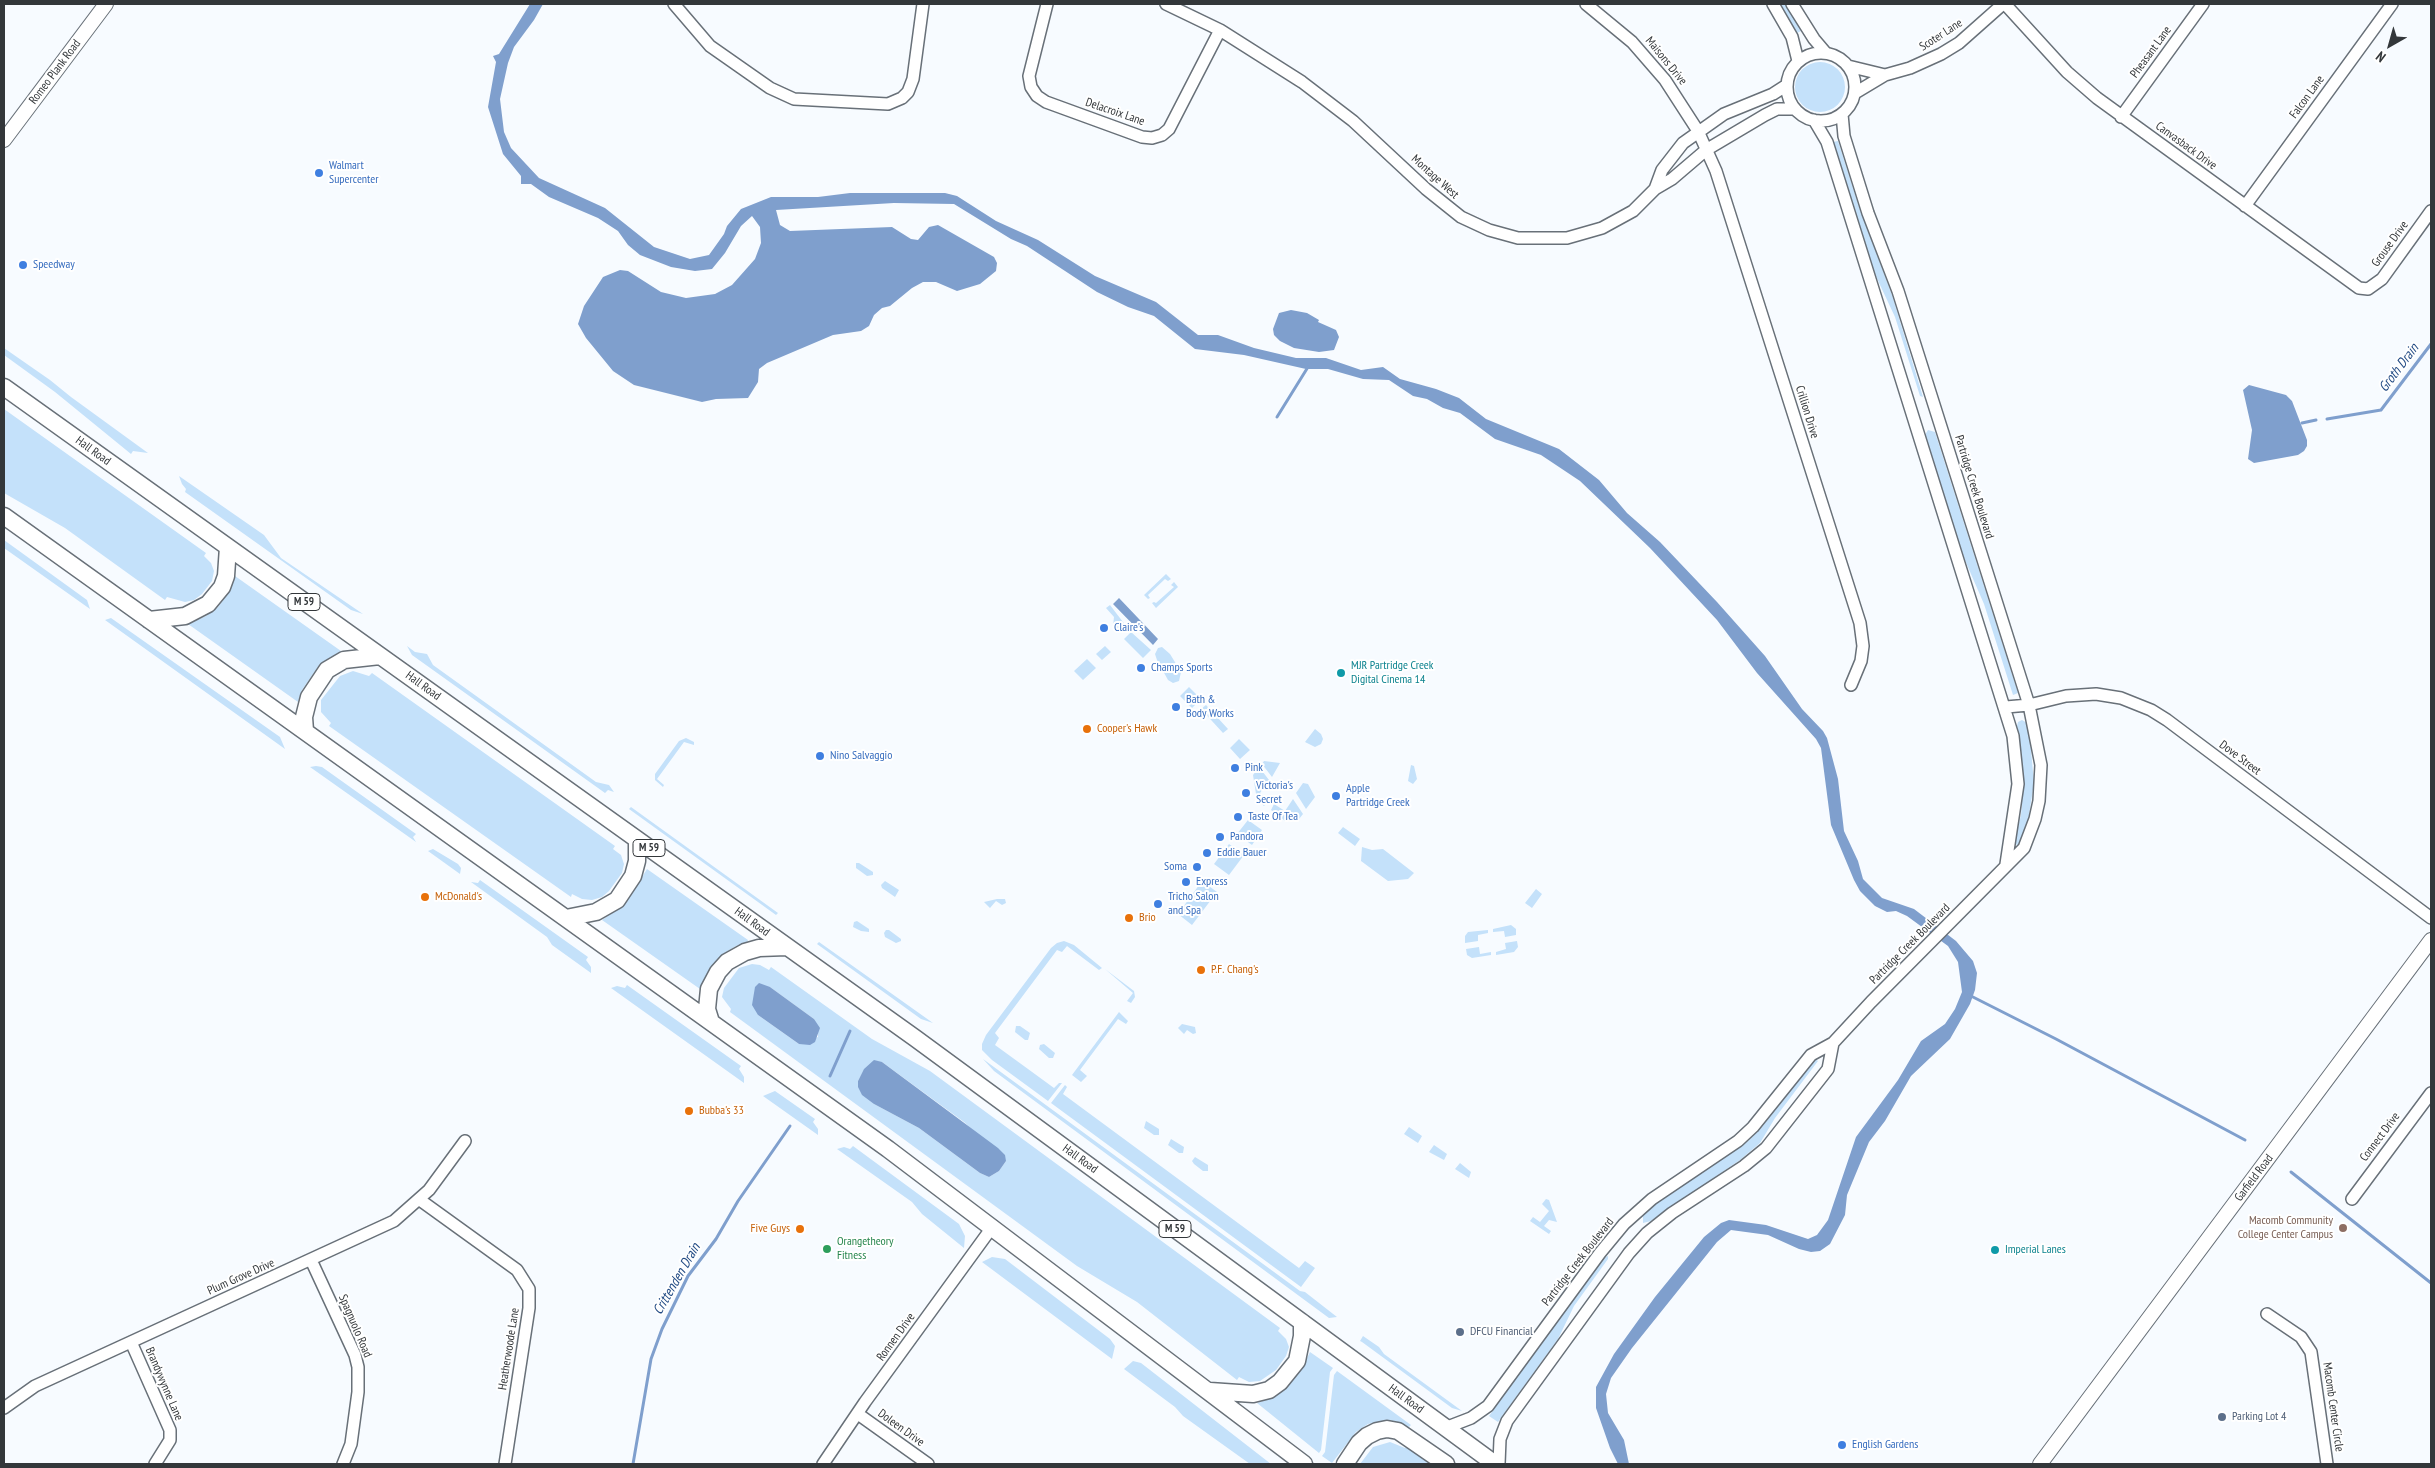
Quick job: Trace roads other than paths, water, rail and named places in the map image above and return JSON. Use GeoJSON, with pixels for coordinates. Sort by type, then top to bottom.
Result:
{"type":"FeatureCollection","features":[{"type":"Feature","properties":{"kind":"highway","name":"Hall Road"},"geometry":{"type":"LineString","coordinates":[[4,387],[787,947],[1495,1464]]}},
{"type":"Feature","properties":{"kind":"highway"},"geometry":{"type":"LineString","coordinates":[[4,516],[711,1022],[992,1226],[1304,1464]]}},
{"type":"Feature","properties":{"kind":"highway"},"geometry":{"type":"LineString","coordinates":[[149,620],[185,616],[208,604],[222,587],[226,576],[228,547]]}},
{"type":"Feature","properties":{"kind":"highway"},"geometry":{"type":"LineString","coordinates":[[305,731],[304,717],[309,697],[327,670],[344,660],[380,656]]}},
{"type":"Feature","properties":{"kind":"highway"},"geometry":{"type":"LineString","coordinates":[[566,918],[596,912],[617,900],[633,876],[637,861],[637,840]]}},
{"type":"Feature","properties":{"kind":"highway"},"geometry":{"type":"LineString","coordinates":[[711,1022],[708,1009],[709,989],[718,972],[727,962],[745,952],[759,948],[787,947]]}},
{"type":"Feature","properties":{"kind":"highway"},"geometry":{"type":"LineString","coordinates":[[1209,1391],[1240,1395],[1260,1393],[1280,1382],[1297,1361],[1302,1336],[1302,1322]]}},
{"type":"Feature","properties":{"kind":"highway"},"geometry":{"type":"LineString","coordinates":[[1345,1464],[1359,1443],[1367,1436],[1387,1429],[1398,1431],[1446,1464]]}},
{"type":"Feature","properties":{"kind":"main road","name":"Romeo Plank Road"},"geometry":{"type":"LineString","coordinates":[[4,140],[106,4]]}},
{"type":"Feature","properties":{"kind":"main road","name":"Garfield Road"},"geometry":{"type":"LineString","coordinates":[[2040,1464],[2431,940]]}},
{"type":"Feature","properties":{"kind":"street"},"geometry":{"type":"LineString","coordinates":[[674,4],[710,46],[770,88],[794,99],[888,104],[902,98],[908,92],[913,79],[923,4]]}},
{"type":"Feature","properties":{"kind":"street","name":"Delacroix Lane"},"geometry":{"type":"LineString","coordinates":[[1047,4],[1029,76],[1031,87],[1037,96],[1046,102],[1142,137],[1152,138],[1162,135],[1169,129],[1220,30]]}},
{"type":"Feature","properties":{"kind":"street","name":"Montage West"},"geometry":{"type":"LineString","coordinates":[[1166,4],[1220,30],[1302,82],[1372,138],[1450,209],[1476,225],[1489,230],[1531,239],[1567,238],[1584,234],[1620,219],[1633,211],[1655,189],[1672,179],[1706,150],[1777,109],[1795,109]]}},
{"type":"Feature","properties":{"kind":"street","name":"Maisons Drive"},"geometry":{"type":"LineString","coordinates":[[1586,4],[1621,31],[1642,52],[1678,98],[1698,131],[1706,150]]}},
{"type":"Feature","properties":{"kind":"street"},"geometry":{"type":"LineString","coordinates":[[1773,4],[1792,37],[1798,61]]}},
{"type":"Feature","properties":{"kind":"street"},"geometry":{"type":"LineString","coordinates":[[1792,4],[1814,39],[1825,52],[1842,59],[1848,66],[1854,79],[1854,93],[1850,104],[1842,114],[1829,120],[1814,120],[1804,116],[1795,109],[1787,94],[1787,85],[1790,72],[1798,61],[1815,53],[1825,52]]}},
{"type":"Feature","properties":{"kind":"street","name":"Scoter Lane"},"geometry":{"type":"LineString","coordinates":[[1854,93],[1885,75],[1910,68],[1941,54],[1959,43],[2004,4]]}},
{"type":"Feature","properties":{"kind":"street","name":"Canvasback Drive"},"geometry":{"type":"LineString","coordinates":[[2004,4],[2067,72],[2122,117],[2350,283],[2359,288],[2368,289]]}},
{"type":"Feature","properties":{"kind":"street","name":"Pheasant Lane"},"geometry":{"type":"LineString","coordinates":[[2122,117],[2203,4]]}},
{"type":"Feature","properties":{"kind":"street","name":"Falcon Lane"},"geometry":{"type":"LineString","coordinates":[[2245,206],[2392,4]]}},
{"type":"Feature","properties":{"kind":"street","name":"Scoter Lane"},"geometry":{"type":"LineString","coordinates":[[1848,66],[1885,75]]}},
{"type":"Feature","properties":{"kind":"street","name":"Montage West"},"geometry":{"type":"LineString","coordinates":[[1655,189],[1662,170],[1673,154],[1698,131],[1740,106],[1773,94],[1787,85]]}},
{"type":"Feature","properties":{"kind":"street","name":"Partridge Creek Boulevard"},"geometry":{"type":"LineString","coordinates":[[1445,1428],[1471,1418],[1488,1406],[1600,1253],[1634,1214],[1664,1190],[1738,1141],[1767,1111],[1811,1055],[1833,1043],[1992,882],[2006,864],[2024,848],[2039,801],[2041,765],[2030,705],[1898,291],[1868,213],[1844,136],[1842,114]]}},
{"type":"Feature","properties":{"kind":"street","name":"Partridge Creek Boulevard"},"geometry":{"type":"LineString","coordinates":[[1814,120],[1827,142],[2006,707],[2016,752],[2018,784],[2006,864]]}},
{"type":"Feature","properties":{"kind":"street","name":"Crillion Drive"},"geometry":{"type":"LineString","coordinates":[[1706,150],[1716,171],[1737,234],[1860,623],[1863,646],[1861,661],[1851,684]]}},
{"type":"Feature","properties":{"kind":"street","name":"Grouse Drive"},"geometry":{"type":"LineString","coordinates":[[2368,289],[2382,279],[2431,211]]}},
{"type":"Feature","properties":{"kind":"street","name":"Dove Street"},"geometry":{"type":"LineString","coordinates":[[2006,707],[2030,705],[2066,696],[2096,694],[2121,698],[2151,710],[2167,720],[2431,918]]}},
{"type":"Feature","properties":{"kind":"street"},"geometry":{"type":"LineString","coordinates":[[1500,1464],[1500,1439],[1507,1421],[1629,1253],[1647,1233],[1672,1213],[1744,1166],[1772,1142],[1828,1069],[1833,1043]]}},
{"type":"Feature","properties":{"kind":"street","name":"Connect Drive"},"geometry":{"type":"LineString","coordinates":[[2352,1199],[2431,1093]]}},
{"type":"Feature","properties":{"kind":"street","name":"Plum Grove Drive"},"geometry":{"type":"LineString","coordinates":[[4,1408],[36,1386],[388,1224],[420,1200],[465,1142]]}},
{"type":"Feature","properties":{"kind":"street","name":"Heatherwoode Lane"},"geometry":{"type":"LineString","coordinates":[[420,1200],[517,1270],[524,1278],[529,1289],[529,1308],[505,1464]]}},
{"type":"Feature","properties":{"kind":"street","name":"Ronnen Drive"},"geometry":{"type":"LineString","coordinates":[[823,1464],[992,1226]]}},
{"type":"Feature","properties":{"kind":"street","name":"Spagnuolo Road"},"geometry":{"type":"LineString","coordinates":[[311,1260],[355,1355],[358,1367],[358,1386],[350,1444],[342,1464]]}},
{"type":"Feature","properties":{"kind":"street","name":"Macomb Center Circle"},"geometry":{"type":"LineString","coordinates":[[2267,1314],[2300,1337],[2311,1352],[2327,1464]]}},
{"type":"Feature","properties":{"kind":"street","name":"Brandywynne Lane"},"geometry":{"type":"LineString","coordinates":[[131,1342],[170,1430],[170,1440],[155,1464]]}},
{"type":"Feature","properties":{"kind":"street","name":"Doleen Drive"},"geometry":{"type":"LineString","coordinates":[[858,1414],[928,1464]]}},
{"type":"Feature","properties":{"kind":"water"},"geometry":{"type":"Polygon","coordinates":[[[530,4],[543,4],[514,47],[508,63],[500,99],[504,132],[511,148],[539,178],[605,208],[654,247],[690,259],[709,255],[724,234],[727,226],[741,209],[771,197],[818,197],[850,193],[945,193],[957,196],[996,221],[1038,240],[1095,276],[1156,302],[1198,335],[1218,335],[1254,348],[1296,358],[1326,358],[1361,370],[1383,367],[1400,379],[1436,389],[1459,398],[1486,419],[1559,449],[1599,480],[1627,513],[1660,542],[1717,602],[1765,656],[1802,709],[1823,731],[1827,738],[1838,779],[1844,831],[1858,861],[1863,879],[1882,898],[1914,909],[1956,941],[1973,961],[1977,973],[1975,990],[1970,1004],[1950,1039],[1911,1076],[1885,1121],[1869,1142],[1847,1195],[1845,1215],[1830,1244],[1820,1251],[1811,1252],[1799,1249],[1768,1235],[1731,1230],[1717,1242],[1632,1348],[1611,1378],[1606,1394],[1608,1413],[1624,1440],[1629,1464],[1618,1464],[1610,1448],[1596,1408],[1596,1387],[1614,1354],[1655,1297],[1704,1237],[1721,1223],[1729,1220],[1766,1225],[1808,1239],[1817,1235],[1828,1220],[1856,1137],[1898,1080],[1921,1041],[1945,1024],[1955,1009],[1962,992],[1958,962],[1948,946],[1907,916],[1896,911],[1887,912],[1875,906],[1860,891],[1831,825],[1821,748],[1816,739],[1757,673],[1717,620],[1650,548],[1580,481],[1541,455],[1495,439],[1460,413],[1443,408],[1427,399],[1413,396],[1389,380],[1363,379],[1328,369],[1306,369],[1244,355],[1195,349],[1154,316],[1128,307],[1097,292],[1027,246],[1011,239],[954,204],[894,203],[776,210],[780,225],[790,231],[892,227],[911,239],[918,240],[929,227],[938,225],[994,257],[997,263],[996,271],[980,284],[957,291],[936,282],[923,282],[912,288],[890,306],[882,308],[874,315],[869,326],[861,331],[833,335],[767,363],[759,369],[758,382],[748,398],[716,399],[702,402],[634,385],[613,371],[586,338],[578,324],[584,306],[603,277],[620,270],[628,271],[661,292],[686,298],[715,294],[732,285],[755,259],[761,243],[760,227],[752,216],[741,226],[725,253],[712,269],[695,271],[671,267],[640,255],[628,245],[618,231],[598,218],[549,197],[531,184],[521,184],[521,176],[503,154],[488,107],[496,62],[493,56],[499,54],[530,4]]]}},
{"type":"Feature","properties":{"kind":"water"},"geometry":{"type":"Polygon","coordinates":[[[1291,310],[1307,313],[1319,320],[1318,322],[1336,330],[1339,337],[1334,350],[1319,352],[1294,348],[1280,341],[1274,335],[1273,329],[1279,313],[1291,310]]]}},
{"type":"Feature","properties":{"kind":"water"},"geometry":{"type":"Polygon","coordinates":[[[2249,385],[2286,395],[2292,401],[2307,440],[2307,446],[2304,451],[2298,455],[2254,463],[2248,459],[2252,430],[2243,390],[2249,385]]]}},
{"type":"Feature","properties":{"kind":"water"},"geometry":{"type":"Polygon","coordinates":[[[1119,598],[1158,639],[1153,645],[1113,604],[1119,598]]]}},
{"type":"Feature","properties":{"kind":"water"},"geometry":{"type":"Polygon","coordinates":[[[759,983],[770,987],[814,1019],[820,1028],[815,1042],[810,1045],[799,1044],[758,1015],[752,1005],[755,987],[759,983]]]}},
{"type":"Feature","properties":{"kind":"water"},"geometry":{"type":"Polygon","coordinates":[[[874,1060],[882,1062],[998,1148],[1005,1155],[1006,1161],[999,1171],[989,1177],[980,1173],[919,1128],[874,1104],[862,1095],[858,1087],[858,1081],[864,1069],[874,1060]]]}},
{"type":"Feature","properties":{"kind":"waterway","name":"Groth Drain"},"geometry":{"type":"LineString","coordinates":[[2327,419],[2381,410],[2431,344]]}},
{"type":"Feature","properties":{"kind":"waterway","name":"Crittenden Drain"},"geometry":{"type":"LineString","coordinates":[[1277,417],[1308,367]]}},
{"type":"Feature","properties":{"kind":"waterway","name":"Groth Drain"},"geometry":{"type":"LineString","coordinates":[[2302,423],[2316,420]]}},
{"type":"Feature","properties":{"kind":"waterway"},"geometry":{"type":"LineString","coordinates":[[1969,995],[2056,1039],[2245,1140]]}},
{"type":"Feature","properties":{"kind":"waterway","name":"Crittenden Drain"},"geometry":{"type":"LineString","coordinates":[[830,1076],[850,1031]]}},
{"type":"Feature","properties":{"kind":"waterway","name":"Crittenden Drain"},"geometry":{"type":"LineString","coordinates":[[633,1464],[651,1359],[662,1329],[688,1276],[716,1239],[738,1201],[790,1126]]}},
{"type":"Feature","properties":{"kind":"waterway"},"geometry":{"type":"LineString","coordinates":[[2291,1172],[2431,1283]]}},
{"type":"Feature","properties":{"kind":"place","name":"Walmart Supercenter"},"geometry":{"type":"Point","coordinates":[319,173]}},
{"type":"Feature","properties":{"kind":"place","name":"Speedway"},"geometry":{"type":"Point","coordinates":[23,265]}},
{"type":"Feature","properties":{"kind":"place","name":"Claire's"},"geometry":{"type":"Point","coordinates":[1104,628]}},
{"type":"Feature","properties":{"kind":"place","name":"Champs Sports"},"geometry":{"type":"Point","coordinates":[1141,668]}},
{"type":"Feature","properties":{"kind":"place","name":"MJR Partridge Creek Digital Cinema 14"},"geometry":{"type":"Point","coordinates":[1341,673]}},
{"type":"Feature","properties":{"kind":"place","name":"Bath & Body Works"},"geometry":{"type":"Point","coordinates":[1176,707]}},
{"type":"Feature","properties":{"kind":"place","name":"Cooper's Hawk"},"geometry":{"type":"Point","coordinates":[1087,729]}},
{"type":"Feature","properties":{"kind":"place","name":"Nino Salvaggio"},"geometry":{"type":"Point","coordinates":[820,756]}},
{"type":"Feature","properties":{"kind":"place","name":"Pink"},"geometry":{"type":"Point","coordinates":[1235,768]}},
{"type":"Feature","properties":{"kind":"place","name":"Victoria's Secret"},"geometry":{"type":"Point","coordinates":[1246,793]}},
{"type":"Feature","properties":{"kind":"place","name":"Apple Partridge Creek"},"geometry":{"type":"Point","coordinates":[1336,796]}},
{"type":"Feature","properties":{"kind":"place","name":"Taste Of Tea"},"geometry":{"type":"Point","coordinates":[1238,817]}},
{"type":"Feature","properties":{"kind":"place","name":"Pandora"},"geometry":{"type":"Point","coordinates":[1220,837]}},
{"type":"Feature","properties":{"kind":"place","name":"Eddie Bauer"},"geometry":{"type":"Point","coordinates":[1207,853]}},
{"type":"Feature","properties":{"kind":"place","name":"Soma"},"geometry":{"type":"Point","coordinates":[1197,867]}},
{"type":"Feature","properties":{"kind":"place","name":"Express"},"geometry":{"type":"Point","coordinates":[1186,882]}},
{"type":"Feature","properties":{"kind":"place","name":"McDonald's"},"geometry":{"type":"Point","coordinates":[425,897]}},
{"type":"Feature","properties":{"kind":"place","name":"Tricho Salon and Spa"},"geometry":{"type":"Point","coordinates":[1158,904]}},
{"type":"Feature","properties":{"kind":"place","name":"Brio"},"geometry":{"type":"Point","coordinates":[1129,918]}},
{"type":"Feature","properties":{"kind":"place","name":"P.F. Chang's"},"geometry":{"type":"Point","coordinates":[1201,970]}},
{"type":"Feature","properties":{"kind":"place","name":"Bubba's 33"},"geometry":{"type":"Point","coordinates":[689,1111]}},
{"type":"Feature","properties":{"kind":"place","name":"Macomb Community College Center Campus"},"geometry":{"type":"Point","coordinates":[2343,1228]}},
{"type":"Feature","properties":{"kind":"place","name":"Five Guys"},"geometry":{"type":"Point","coordinates":[800,1229]}},
{"type":"Feature","properties":{"kind":"place","name":"Orangetheory Fitness"},"geometry":{"type":"Point","coordinates":[827,1249]}},
{"type":"Feature","properties":{"kind":"place","name":"Imperial Lanes"},"geometry":{"type":"Point","coordinates":[1995,1250]}},
{"type":"Feature","properties":{"kind":"place","name":"DFCU Financial"},"geometry":{"type":"Point","coordinates":[1460,1332]}},
{"type":"Feature","properties":{"kind":"place","name":"Parking Lot 4"},"geometry":{"type":"Point","coordinates":[2222,1417]}},
{"type":"Feature","properties":{"kind":"place","name":"English Gardens"},"geometry":{"type":"Point","coordinates":[1842,1445]}}]}
